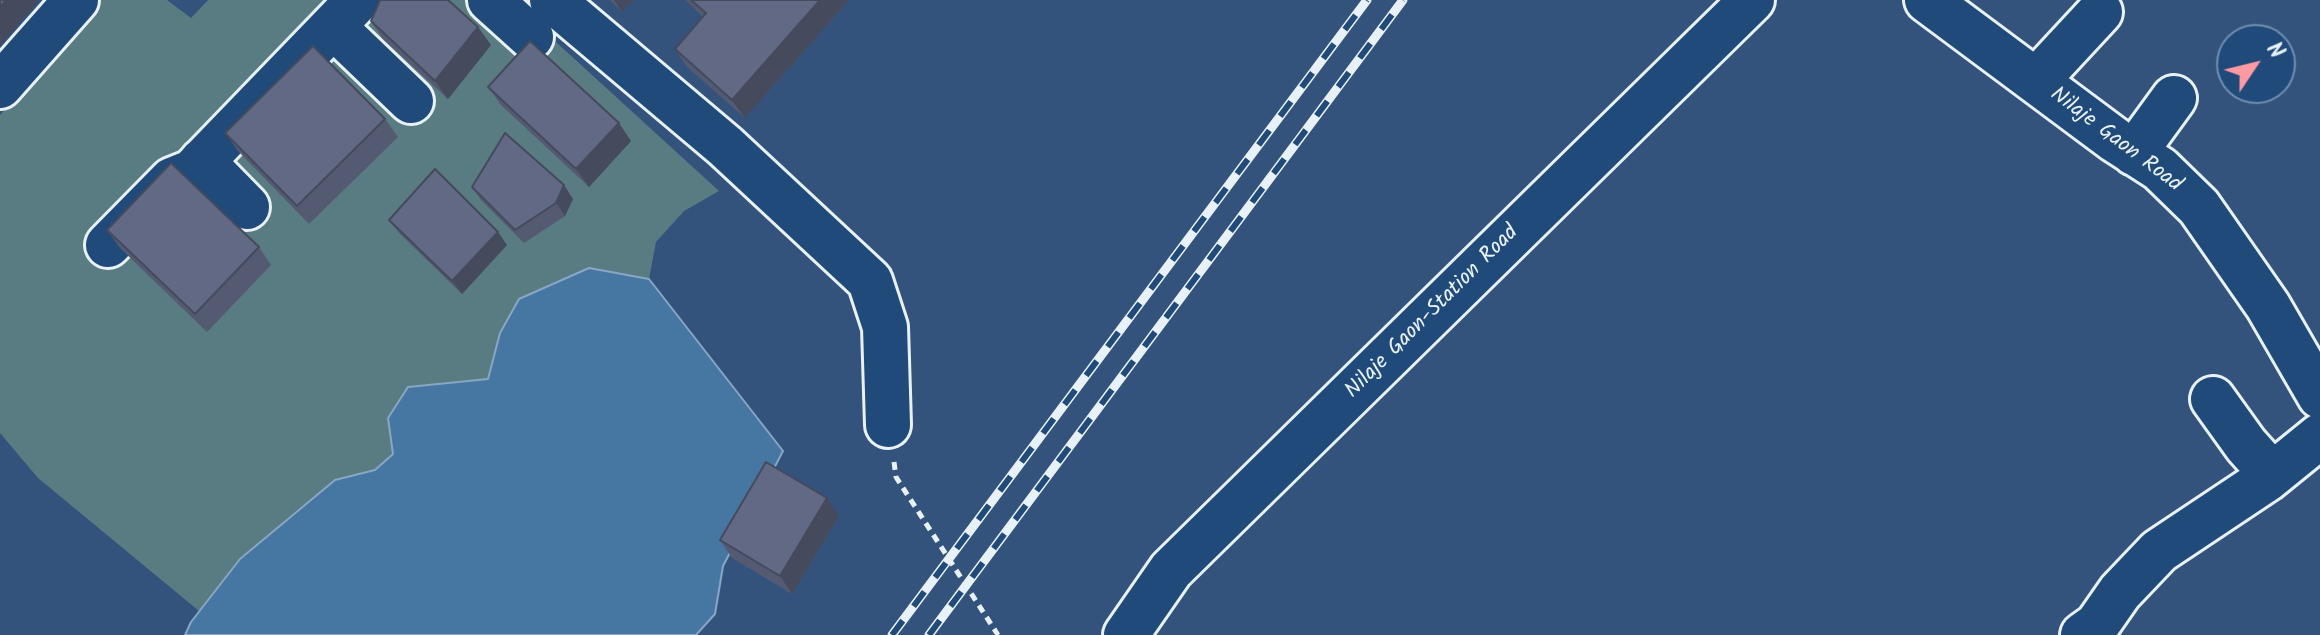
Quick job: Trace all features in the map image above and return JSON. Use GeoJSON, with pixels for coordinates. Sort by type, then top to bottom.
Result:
{"type":"FeatureCollection","features":[{"type":"Feature","properties":{"kind":"street"},"geometry":{"type":"LineString","coordinates":[[0,86],[76,0]]}},
{"type":"Feature","properties":{"kind":"street"},"geometry":{"type":"LineString","coordinates":[[490,0],[531,37]]}},
{"type":"Feature","properties":{"kind":"street"},"geometry":{"type":"LineString","coordinates":[[552,0],[725,146],[870,281],[885,327],[888,425]]}},
{"type":"Feature","properties":{"kind":"street","name":"Nilaje Gaon-Station Road"},"geometry":{"type":"LineString","coordinates":[[1126,635],[1171,570],[1752,0]]}},
{"type":"Feature","properties":{"kind":"street","name":"Nilaje Gaon Road"},"geometry":{"type":"LineString","coordinates":[[1927,0],[2160,169],[2199,207],[2268,306],[2320,396]]}},
{"type":"Feature","properties":{"kind":"street"},"geometry":{"type":"LineString","coordinates":[[2036,81],[2100,12]]}},
{"type":"Feature","properties":{"kind":"street"},"geometry":{"type":"LineString","coordinates":[[108,245],[172,180],[192,172],[346,13],[411,101]]}},
{"type":"Feature","properties":{"kind":"street"},"geometry":{"type":"LineString","coordinates":[[2134,153],[2174,98]]}},
{"type":"Feature","properties":{"kind":"street"},"geometry":{"type":"LineString","coordinates":[[202,161],[247,207]]}},
{"type":"Feature","properties":{"kind":"street"},"geometry":{"type":"LineString","coordinates":[[2213,399],[2246,445],[2272,474]]}},
{"type":"Feature","properties":{"kind":"street"},"geometry":{"type":"LineString","coordinates":[[2083,635],[2097,625],[2120,592],[2159,551],[2272,474],[2320,436]]}},
{"type":"Feature","properties":{"kind":"path"},"geometry":{"type":"LineString","coordinates":[[888,425],[896,477],[998,635]]}},
{"type":"Feature","properties":{"kind":"green space"},"geometry":{"type":"Polygon","coordinates":[[[100,0],[167,0],[191,18],[208,0],[510,0],[719,191],[684,211],[656,242],[649,279],[589,268],[519,299],[500,333],[488,379],[408,387],[388,418],[393,454],[375,470],[335,480],[294,513],[240,559],[199,611],[38,478],[0,433],[0,115],[100,0]]]}},
{"type":"Feature","properties":{"kind":"water"},"geometry":{"type":"Polygon","coordinates":[[[589,268],[649,279],[783,451],[723,566],[715,614],[696,635],[185,635],[191,622],[240,559],[335,480],[375,470],[393,454],[388,418],[408,387],[488,379],[500,333],[519,299],[589,268]]]}},
{"type":"Feature","properties":{"kind":"building"},"geometry":{"type":"Polygon","coordinates":[[[380,0],[448,0],[478,27],[435,81],[371,21],[380,0]]]}},
{"type":"Feature","properties":{"kind":"building"},"geometry":{"type":"Polygon","coordinates":[[[691,0],[820,0],[732,100],[675,49],[706,13],[691,0]]]}},
{"type":"Feature","properties":{"kind":"building"},"geometry":{"type":"Polygon","coordinates":[[[530,41],[619,123],[576,169],[488,87],[530,41]]]}},
{"type":"Feature","properties":{"kind":"building"},"geometry":{"type":"Polygon","coordinates":[[[313,46],[385,119],[297,206],[225,133],[313,46]]]}},
{"type":"Feature","properties":{"kind":"building"},"geometry":{"type":"Polygon","coordinates":[[[505,133],[564,185],[556,203],[515,230],[472,187],[505,133]]]}},
{"type":"Feature","properties":{"kind":"building"},"geometry":{"type":"Polygon","coordinates":[[[171,163],[259,247],[195,314],[107,230],[171,163]]]}},
{"type":"Feature","properties":{"kind":"building"},"geometry":{"type":"Polygon","coordinates":[[[435,169],[498,232],[452,281],[389,220],[435,169]]]}},
{"type":"Feature","properties":{"kind":"building"},"geometry":{"type":"Polygon","coordinates":[[[766,462],[827,498],[780,576],[720,540],[766,462]]]}},
{"type":"Feature","properties":{"kind":"railway"},"geometry":{"type":"LineString","coordinates":[[892,635],[1367,0]]}},
{"type":"Feature","properties":{"kind":"railway"},"geometry":{"type":"LineString","coordinates":[[929,635],[1403,0]]}}]}
